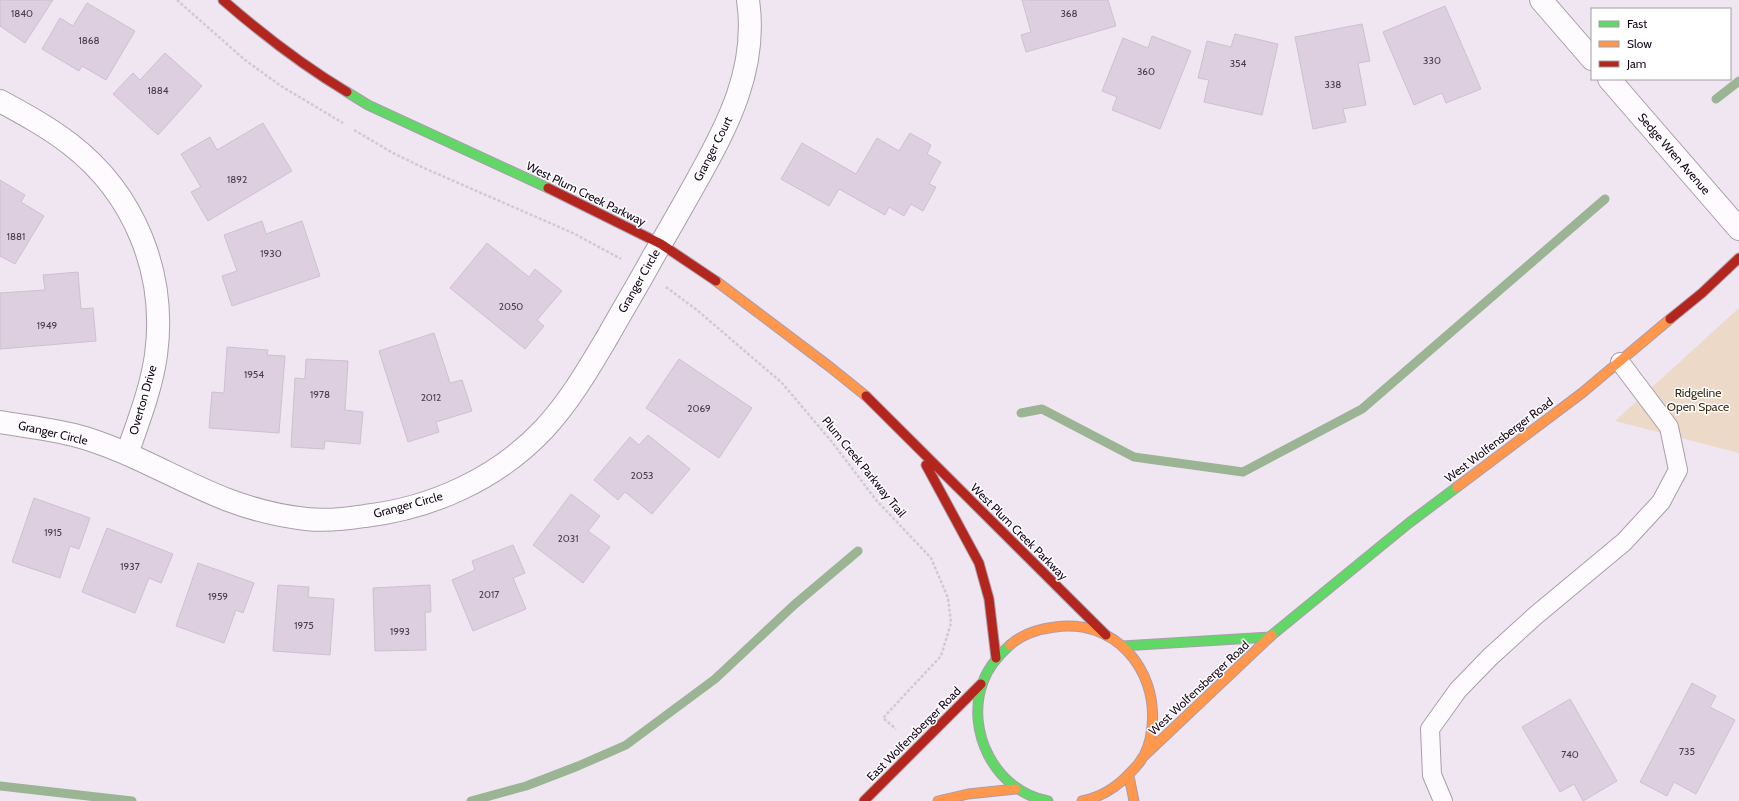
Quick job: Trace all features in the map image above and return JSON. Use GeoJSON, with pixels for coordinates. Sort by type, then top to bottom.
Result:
{"type":"FeatureCollection","features":[{"type":"Feature","properties":{"kind":"main road","name":"West Plum Creek Parkway"},"geometry":{"type":"LineString","coordinates":[[223,0],[267,38],[320,76],[368,105],[580,202],[661,244],[722,285],[830,367],[866,398],[1106,635]]}},
{"type":"Feature","properties":{"kind":"main road","name":"West Wolfensberger Road"},"geometry":{"type":"LineString","coordinates":[[1144,756],[1270,637],[1409,524],[1582,393],[1702,293],[1739,258]]}},
{"type":"Feature","properties":{"kind":"main road","name":"West Plum Creek Parkway"},"geometry":{"type":"LineString","coordinates":[[915,445],[979,563],[989,599],[996,658]]}},
{"type":"Feature","properties":{"kind":"main road"},"geometry":{"type":"LineString","coordinates":[[1045,801],[1016,788],[994,768],[981,742],[976,713],[981,684],[996,658],[1010,644],[1022,637],[1047,627],[1067,625],[1087,628],[1106,635],[1122,646],[1136,660],[1146,678],[1153,697],[1153,724],[1151,738],[1144,756],[1129,776],[1111,791],[1090,800],[1082,801]]}},
{"type":"Feature","properties":{"kind":"main road","name":"West Wolfensberger Road"},"geometry":{"type":"LineString","coordinates":[[1122,646],[1270,637]]}},
{"type":"Feature","properties":{"kind":"main road","name":"East Wolfensberger Road"},"geometry":{"type":"LineString","coordinates":[[864,801],[981,684]]}},
{"type":"Feature","properties":{"kind":"main road"},"geometry":{"type":"LineString","coordinates":[[1129,776],[1134,801]]}},
{"type":"Feature","properties":{"kind":"main road"},"geometry":{"type":"LineString","coordinates":[[938,801],[968,794],[1016,788]]}},
{"type":"Feature","properties":{"kind":"street","name":"Granger Court"},"geometry":{"type":"LineString","coordinates":[[661,244],[723,133],[736,102],[746,69],[751,39],[748,0]]}},
{"type":"Feature","properties":{"kind":"street"},"geometry":{"type":"LineString","coordinates":[[1540,0],[1591,58]]}},
{"type":"Feature","properties":{"kind":"street","name":"Sedge Wren Avenue"},"geometry":{"type":"LineString","coordinates":[[1610,80],[1739,229]]}},
{"type":"Feature","properties":{"kind":"street","name":"Overton Drive"},"geometry":{"type":"LineString","coordinates":[[0,101],[44,125],[90,161],[112,186],[131,214],[146,250],[156,286],[159,322],[156,356],[148,392],[127,454]]}},
{"type":"Feature","properties":{"kind":"street","name":"Granger Circle"},"geometry":{"type":"LineString","coordinates":[[0,422],[75,435],[127,454],[227,500],[267,512],[307,519],[346,519],[379,514],[422,504],[457,492],[491,473],[521,452],[545,428],[568,400],[661,244]]}},
{"type":"Feature","properties":{"kind":"lane"},"geometry":{"type":"LineString","coordinates":[[1443,801],[1432,775],[1430,729],[1458,690],[1490,657],[1535,616],[1624,542],[1661,502],[1678,470],[1669,427],[1620,362]]}},
{"type":"Feature","properties":{"kind":"path","name":"Plum Creek Parkway Trail"},"geometry":{"type":"LineString","coordinates":[[645,272],[697,310],[782,383],[832,442],[876,500],[931,558],[948,598],[951,623],[941,656],[883,718],[896,729]]}},
{"type":"Feature","properties":{"kind":"green space","name":"Ridgeline Open Space"},"geometry":{"type":"Polygon","coordinates":[[[1739,308],[1739,453],[1615,421],[1739,308]]]}},
{"type":"Feature","properties":{"kind":"building"},"geometry":{"type":"Polygon","coordinates":[[[0,0],[53,0],[25,43],[0,26],[0,0]]]}},
{"type":"Feature","properties":{"kind":"building"},"geometry":{"type":"Polygon","coordinates":[[[1022,0],[1108,0],[1116,26],[1026,52],[1021,35],[1031,32],[1022,0]]]}},
{"type":"Feature","properties":{"kind":"building"},"geometry":{"type":"Polygon","coordinates":[[[87,3],[135,31],[106,80],[82,66],[79,71],[42,49],[60,18],[73,26],[87,3]]]}},
{"type":"Feature","properties":{"kind":"building"},"geometry":{"type":"Polygon","coordinates":[[[1445,6],[1481,89],[1446,103],[1442,93],[1414,105],[1383,32],[1445,6]]]}},
{"type":"Feature","properties":{"kind":"building"},"geometry":{"type":"Polygon","coordinates":[[[1362,24],[1370,61],[1358,63],[1366,105],[1343,109],[1346,122],[1313,129],[1295,37],[1362,24]]]}},
{"type":"Feature","properties":{"kind":"building"},"geometry":{"type":"Polygon","coordinates":[[[1235,34],[1278,44],[1262,115],[1204,102],[1209,80],[1198,78],[1207,41],[1231,47],[1235,34]]]}},
{"type":"Feature","properties":{"kind":"building"},"geometry":{"type":"Polygon","coordinates":[[[1152,36],[1191,51],[1160,129],[1112,110],[1117,97],[1102,91],[1123,38],[1148,48],[1152,36]]]}},
{"type":"Feature","properties":{"kind":"building"},"geometry":{"type":"Polygon","coordinates":[[[165,53],[202,86],[158,135],[113,94],[133,73],[140,80],[165,53]]]}},
{"type":"Feature","properties":{"kind":"building"},"geometry":{"type":"Polygon","coordinates":[[[263,123],[292,171],[208,221],[191,192],[201,187],[181,154],[210,137],[217,150],[263,123]]]}},
{"type":"Feature","properties":{"kind":"building"},"geometry":{"type":"Polygon","coordinates":[[[910,133],[931,145],[927,154],[941,162],[929,184],[936,187],[923,211],[911,204],[904,216],[889,207],[885,215],[839,189],[829,206],[781,179],[802,143],[856,174],[877,138],[899,151],[910,133]]]}},
{"type":"Feature","properties":{"kind":"building"},"geometry":{"type":"Polygon","coordinates":[[[0,180],[25,195],[21,202],[44,216],[15,264],[0,256],[0,180]]]}},
{"type":"Feature","properties":{"kind":"building"},"geometry":{"type":"Polygon","coordinates":[[[262,221],[266,234],[302,221],[320,276],[232,306],[222,276],[237,271],[224,235],[262,221]]]}},
{"type":"Feature","properties":{"kind":"building"},"geometry":{"type":"Polygon","coordinates":[[[487,243],[529,277],[535,269],[562,291],[537,320],[544,326],[525,349],[450,288],[487,243]]]}},
{"type":"Feature","properties":{"kind":"building"},"geometry":{"type":"Polygon","coordinates":[[[78,272],[81,309],[93,308],[96,341],[0,349],[0,293],[45,290],[43,275],[78,272]]]}},
{"type":"Feature","properties":{"kind":"building"},"geometry":{"type":"Polygon","coordinates":[[[434,333],[450,383],[462,380],[472,411],[436,422],[439,432],[408,442],[379,351],[434,333]]]}},
{"type":"Feature","properties":{"kind":"building"},"geometry":{"type":"Polygon","coordinates":[[[227,347],[268,350],[267,355],[285,356],[279,433],[209,428],[212,392],[224,393],[227,347]]]}},
{"type":"Feature","properties":{"kind":"building"},"geometry":{"type":"Polygon","coordinates":[[[306,359],[348,361],[345,410],[363,412],[360,444],[325,441],[324,449],[291,447],[295,378],[305,379],[306,359]]]}},
{"type":"Feature","properties":{"kind":"building"},"geometry":{"type":"Polygon","coordinates":[[[679,359],[752,408],[719,458],[646,408],[679,359]]]}},
{"type":"Feature","properties":{"kind":"building"},"geometry":{"type":"Polygon","coordinates":[[[648,435],[690,469],[652,514],[625,492],[618,500],[594,480],[630,437],[639,445],[648,435]]]}},
{"type":"Feature","properties":{"kind":"building"},"geometry":{"type":"Polygon","coordinates":[[[571,494],[600,516],[588,531],[610,547],[583,583],[533,545],[571,494]]]}},
{"type":"Feature","properties":{"kind":"building"},"geometry":{"type":"Polygon","coordinates":[[[34,498],[90,518],[79,549],[70,546],[60,578],[12,562],[34,498]]]}},
{"type":"Feature","properties":{"kind":"building"},"geometry":{"type":"Polygon","coordinates":[[[107,528],[173,554],[161,583],[149,578],[135,613],[82,592],[107,528]]]}},
{"type":"Feature","properties":{"kind":"building"},"geometry":{"type":"Polygon","coordinates":[[[513,545],[525,573],[513,578],[526,609],[473,631],[452,580],[475,570],[472,561],[513,545]]]}},
{"type":"Feature","properties":{"kind":"building"},"geometry":{"type":"Polygon","coordinates":[[[198,563],[254,583],[243,613],[236,610],[224,643],[176,626],[198,563]]]}},
{"type":"Feature","properties":{"kind":"building"},"geometry":{"type":"Polygon","coordinates":[[[278,585],[309,587],[308,597],[334,599],[330,655],[273,651],[278,585]]]}},
{"type":"Feature","properties":{"kind":"building"},"geometry":{"type":"Polygon","coordinates":[[[430,585],[431,612],[425,612],[426,650],[375,651],[373,588],[430,585]]]}},
{"type":"Feature","properties":{"kind":"building"},"geometry":{"type":"Polygon","coordinates":[[[1692,683],[1716,696],[1710,707],[1735,720],[1696,794],[1674,782],[1667,796],[1640,782],[1692,683]]]}},
{"type":"Feature","properties":{"kind":"building"},"geometry":{"type":"Polygon","coordinates":[[[1570,699],[1617,781],[1583,801],[1574,784],[1560,792],[1522,727],[1570,699]]]}},
{"type":"Feature","properties":{"kind":"waterway"},"geometry":{"type":"LineString","coordinates":[[1716,99],[1739,81]]}},
{"type":"Feature","properties":{"kind":"waterway"},"geometry":{"type":"LineString","coordinates":[[1021,413],[1042,409],[1134,457],[1243,472],[1362,409],[1605,199]]}},
{"type":"Feature","properties":{"kind":"waterway"},"geometry":{"type":"LineString","coordinates":[[471,801],[526,786],[578,766],[626,745],[715,679],[794,605],[858,551]]}},
{"type":"Feature","properties":{"kind":"waterway"},"geometry":{"type":"LineString","coordinates":[[0,786],[132,801]]}},
{"type":"Feature","properties":{"kind":"traffic: fast"},"geometry":{"type":"LineString","coordinates":[[347,92],[368,105],[548,188]]}},
{"type":"Feature","properties":{"kind":"traffic: fast"},"geometry":{"type":"LineString","coordinates":[[1272,635],[1409,523],[1457,487]]}},
{"type":"Feature","properties":{"kind":"traffic: fast"},"geometry":{"type":"LineString","coordinates":[[1122,646],[1270,637]]}},
{"type":"Feature","properties":{"kind":"traffic: fast"},"geometry":{"type":"LineString","coordinates":[[1010,645],[994,662],[983,682],[978,701],[978,720],[982,739],[989,756],[999,772],[1013,785],[1029,795],[1048,801]]}},
{"type":"Feature","properties":{"kind":"traffic: slow"},"geometry":{"type":"LineString","coordinates":[[716,281],[866,396]]}},
{"type":"Feature","properties":{"kind":"traffic: slow"},"geometry":{"type":"LineString","coordinates":[[1457,487],[1582,393],[1670,319]]}},
{"type":"Feature","properties":{"kind":"traffic: slow"},"geometry":{"type":"LineString","coordinates":[[1010,645],[1025,635],[1043,629],[1076,626],[1096,631],[1113,639],[1128,652],[1140,667],[1148,685],[1152,705],[1152,726],[1150,740],[1146,750],[1142,759],[1119,784],[1102,794],[1082,801]]}},
{"type":"Feature","properties":{"kind":"traffic: slow"},"geometry":{"type":"LineString","coordinates":[[1144,756],[1272,635]]}},
{"type":"Feature","properties":{"kind":"traffic: slow"},"geometry":{"type":"LineString","coordinates":[[1129,776],[1134,801]]}},
{"type":"Feature","properties":{"kind":"traffic: slow"},"geometry":{"type":"LineString","coordinates":[[938,801],[968,794],[1016,789]]}},
{"type":"Feature","properties":{"kind":"traffic: jam"},"geometry":{"type":"LineString","coordinates":[[223,0],[283,49],[347,92]]}},
{"type":"Feature","properties":{"kind":"traffic: jam"},"geometry":{"type":"LineString","coordinates":[[548,188],[661,244],[716,281]]}},
{"type":"Feature","properties":{"kind":"traffic: jam"},"geometry":{"type":"LineString","coordinates":[[1670,319],[1702,293],[1739,258]]}},
{"type":"Feature","properties":{"kind":"traffic: jam"},"geometry":{"type":"LineString","coordinates":[[866,396],[1106,635]]}},
{"type":"Feature","properties":{"kind":"traffic: jam"},"geometry":{"type":"LineString","coordinates":[[926,465],[979,563],[989,599],[996,658]]}},
{"type":"Feature","properties":{"kind":"traffic: jam"},"geometry":{"type":"LineString","coordinates":[[864,801],[981,684]]}}]}
